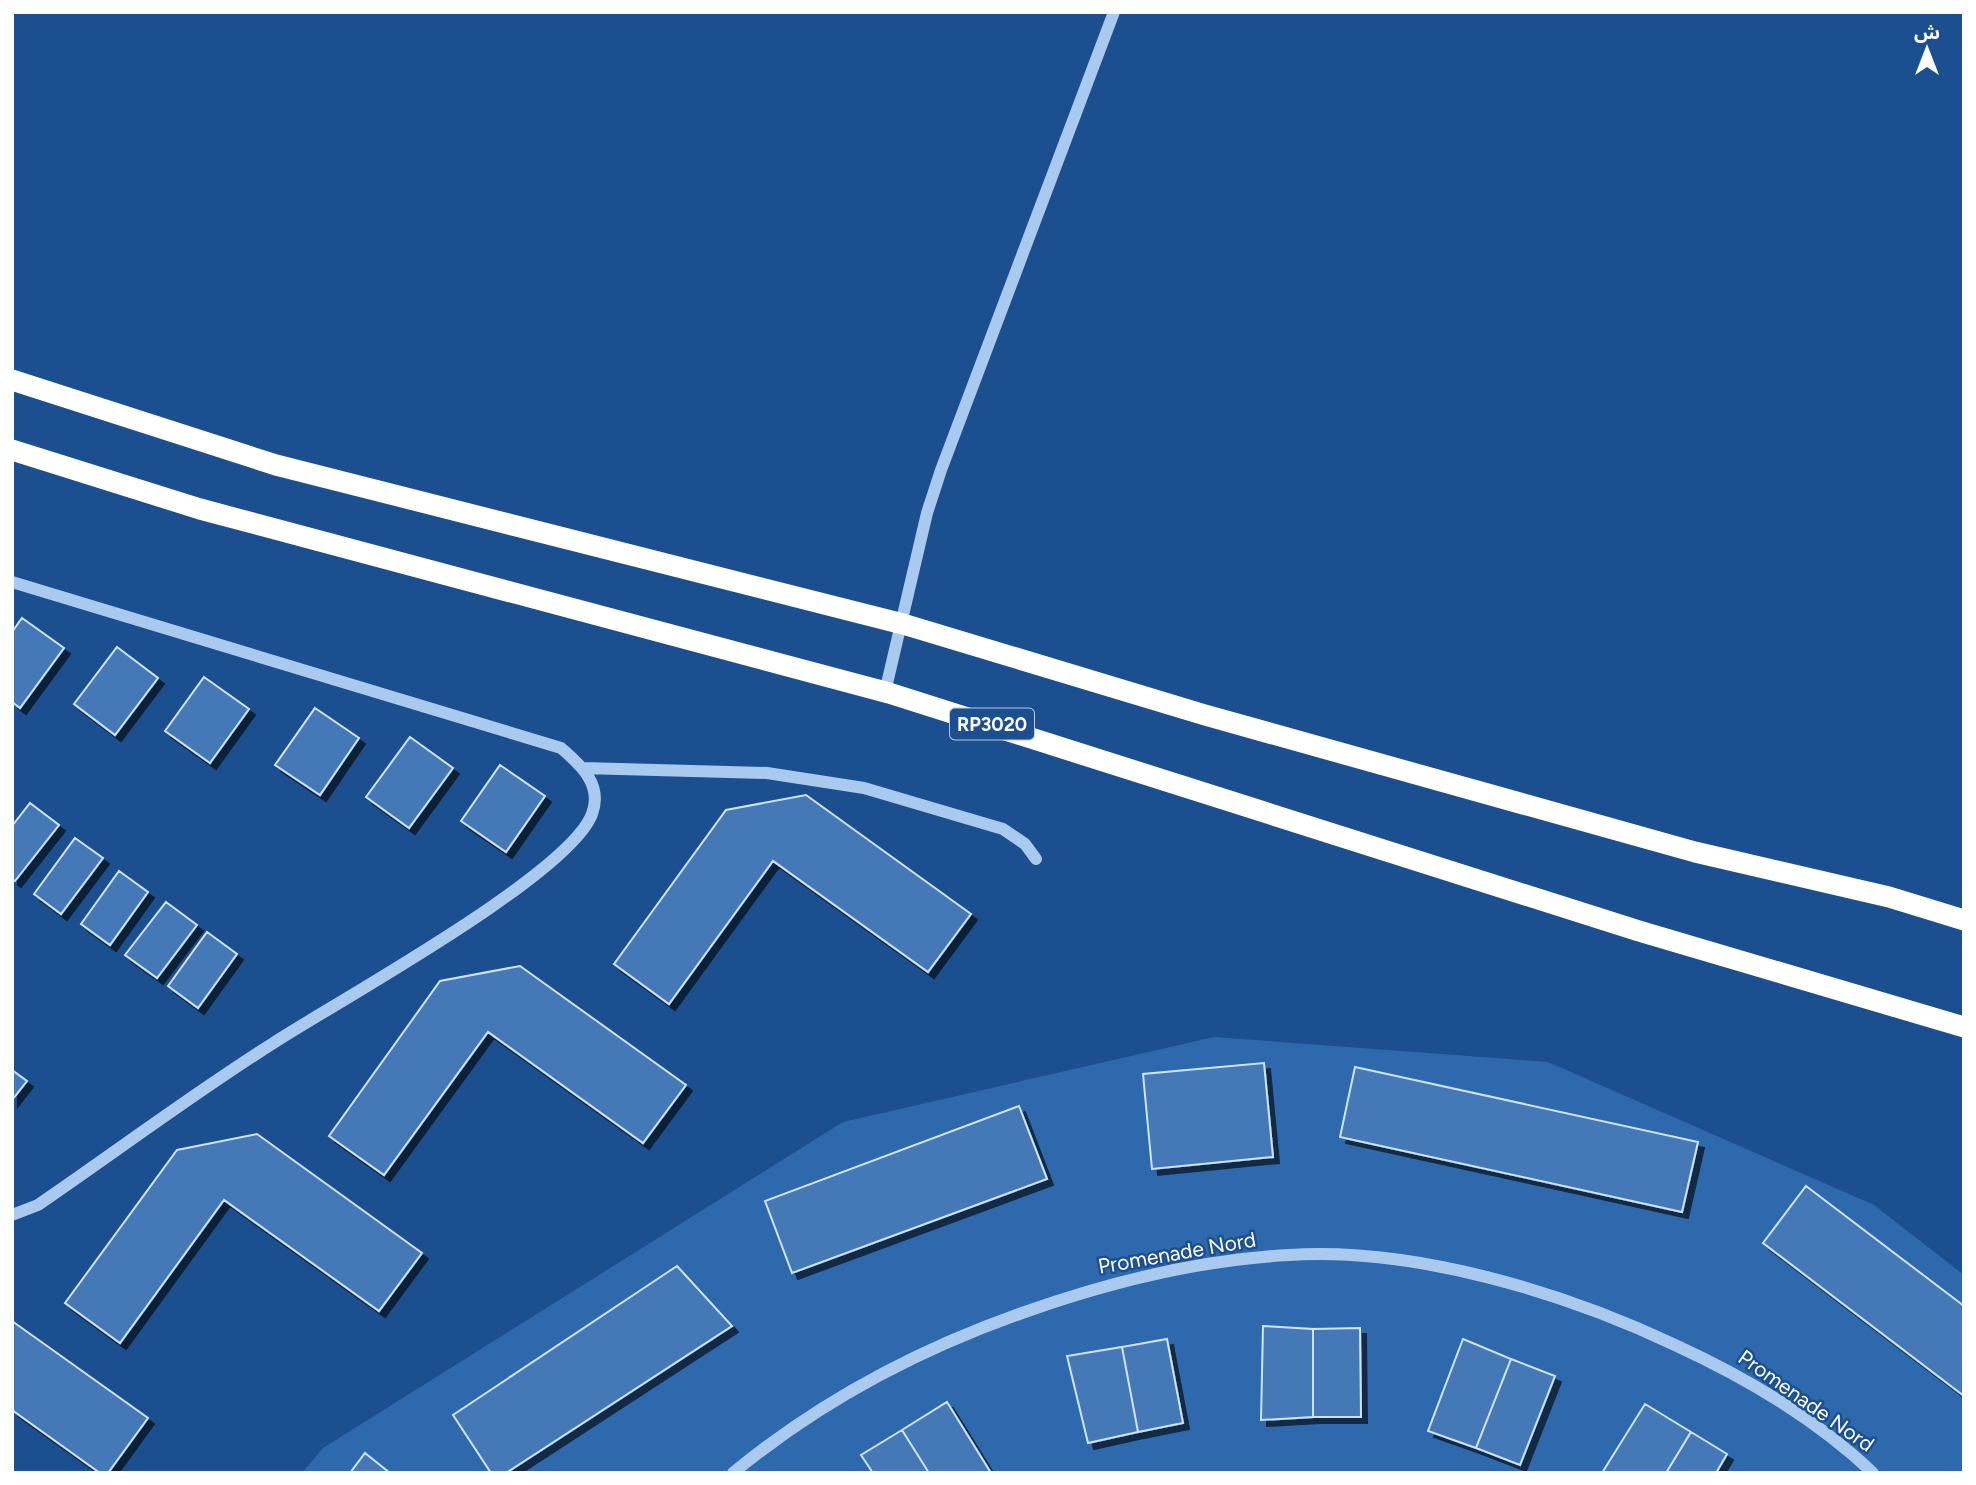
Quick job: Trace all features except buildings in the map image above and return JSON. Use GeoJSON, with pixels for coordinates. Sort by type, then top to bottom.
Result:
{"type":"FeatureCollection","features":[{"type":"Feature","properties":{"kind":"highway"},"geometry":{"type":"LineString","coordinates":[[12,380],[276,465],[903,624],[1205,715],[1669,845],[1889,897],[1964,920]]}},
{"type":"Feature","properties":{"kind":"highway","name":"RP3020"},"geometry":{"type":"LineString","coordinates":[[12,450],[200,509],[885,692],[1639,931],[1964,1027]]}},
{"type":"Feature","properties":{"kind":"street"},"geometry":{"type":"LineString","coordinates":[[885,692],[927,513],[941,470],[1114,12]]}},
{"type":"Feature","properties":{"kind":"street"},"geometry":{"type":"LineString","coordinates":[[12,582],[561,748],[583,768],[591,780],[594,793],[591,816],[573,843],[512,892],[272,1043],[38,1205],[12,1215]]}},
{"type":"Feature","properties":{"kind":"street"},"geometry":{"type":"LineString","coordinates":[[583,768],[768,773],[864,788],[1003,829],[1025,844],[1036,859]]}},
{"type":"Feature","properties":{"kind":"street","name":"Promenade Nord"},"geometry":{"type":"LineString","coordinates":[[733,1473],[854,1389],[883,1372],[979,1328],[1055,1299],[1120,1281],[1213,1262],[1292,1255],[1337,1256],[1427,1265],[1516,1284],[1605,1313],[1723,1366],[1815,1425],[1873,1473]]}},
{"type":"Feature","properties":{"kind":"shaded area"},"geometry":{"type":"Polygon","coordinates":[[[1214,1037],[1548,1062],[1874,1205],[1964,1275],[1964,1473],[302,1473],[323,1448],[843,1122],[1214,1037]]]}}]}
